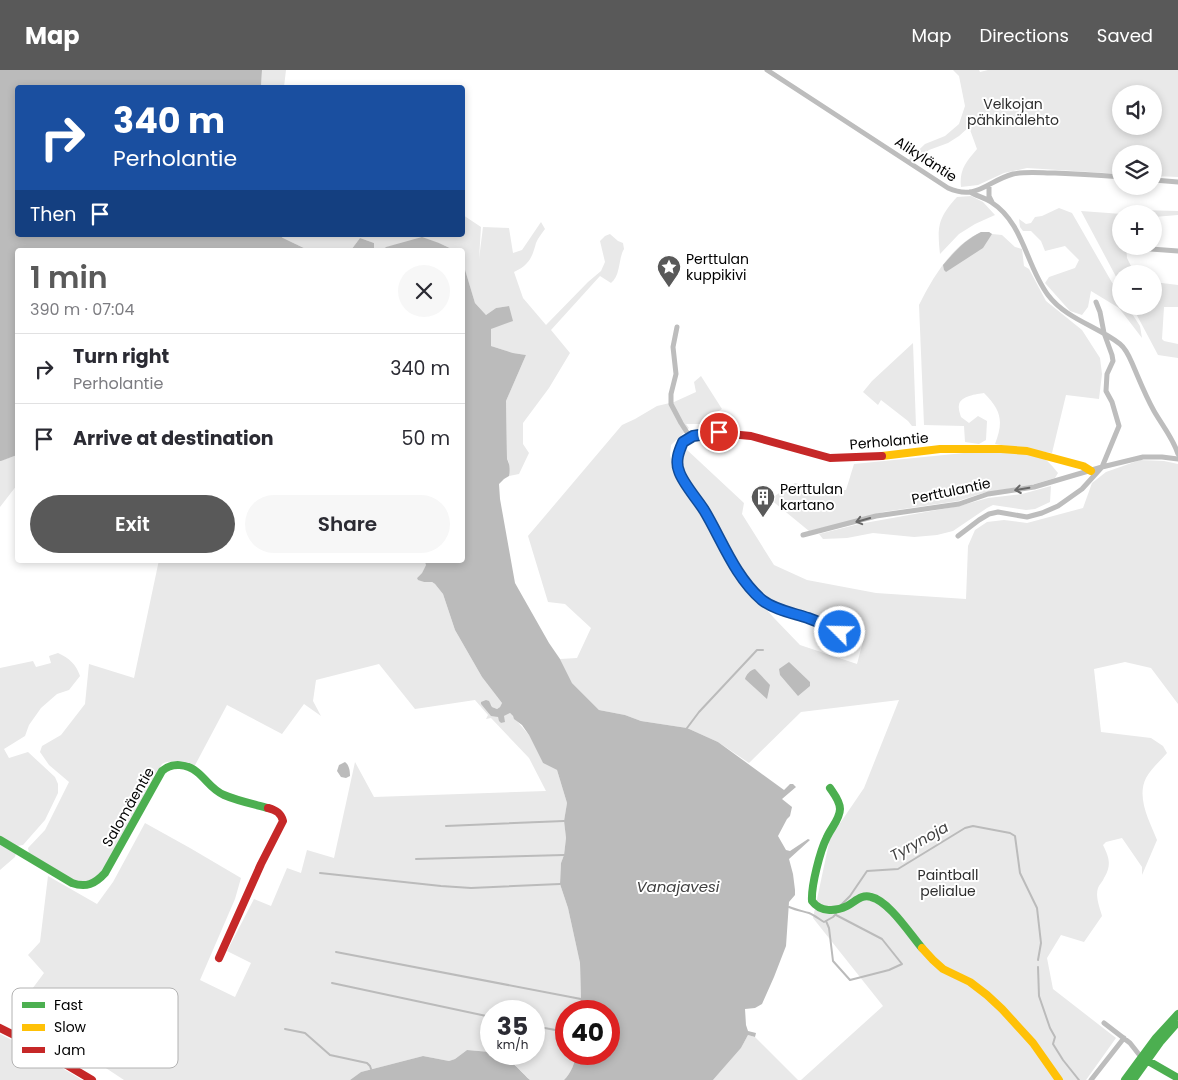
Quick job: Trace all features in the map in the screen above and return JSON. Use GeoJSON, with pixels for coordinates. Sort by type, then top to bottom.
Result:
{"type":"FeatureCollection","features":[{"type":"Feature","properties":{"kind":"main road","name":"Perholantie"},"geometry":{"type":"LineString","coordinates":[[690,437],[719,432],[752,436],[830,458],[876,457],[940,449],[1027,451],[1082,466],[1092,471]]}},
{"type":"Feature","properties":{"kind":"main road"},"geometry":{"type":"LineString","coordinates":[[690,437],[683,442],[680,449],[678,471],[706,513],[734,564],[753,590],[762,599],[778,609],[811,619],[840,632]]}},
{"type":"Feature","properties":{"kind":"main road","name":"Salomäentie"},"geometry":{"type":"LineString","coordinates":[[0,840],[72,883],[80,886],[94,884],[105,873],[162,771],[174,764],[195,771],[221,794],[240,802],[275,810],[283,817],[283,821],[261,864],[219,958]]}},
{"type":"Feature","properties":{"kind":"main road"},"geometry":{"type":"LineString","coordinates":[[830,788],[841,810],[826,838],[812,892],[811,900],[813,903],[818,907],[838,909],[847,906],[861,897],[867,896],[878,900],[940,967],[971,983],[996,1002],[1034,1044],[1059,1080]]}},
{"type":"Feature","properties":{"kind":"main road"},"geometry":{"type":"LineString","coordinates":[[1133,1080],[1156,1038],[1178,1014]]}},
{"type":"Feature","properties":{"kind":"main road"},"geometry":{"type":"LineString","coordinates":[[1126,1080],[1178,1020]]}},
{"type":"Feature","properties":{"kind":"main road"},"geometry":{"type":"LineString","coordinates":[[0,1028],[12,1034]]}},
{"type":"Feature","properties":{"kind":"main road"},"geometry":{"type":"LineString","coordinates":[[1146,1056],[1178,1078]]}},
{"type":"Feature","properties":{"kind":"main road"},"geometry":{"type":"LineString","coordinates":[[72,1068],[92,1080]]}},
{"type":"Feature","properties":{"kind":"street","name":"Alikyläntie"},"geometry":{"type":"LineString","coordinates":[[767,70],[956,192],[965,193],[981,189],[1014,174],[1034,172],[1112,176]]}},
{"type":"Feature","properties":{"kind":"street"},"geometry":{"type":"LineString","coordinates":[[1162,181],[1178,182]]}},
{"type":"Feature","properties":{"kind":"street"},"geometry":{"type":"LineString","coordinates":[[989,185],[989,196],[992,203]]}},
{"type":"Feature","properties":{"kind":"street"},"geometry":{"type":"LineString","coordinates":[[970,192],[992,203],[1015,227],[1046,294],[1076,319],[1104,333],[1122,345],[1142,389],[1175,445],[1178,454]]}},
{"type":"Feature","properties":{"kind":"street"},"geometry":{"type":"LineString","coordinates":[[1162,250],[1178,251]]}},
{"type":"Feature","properties":{"kind":"street"},"geometry":{"type":"LineString","coordinates":[[958,536],[989,514],[998,512],[1027,516],[1042,513],[1058,506],[1089,482],[1102,467],[1119,426],[1112,402],[1106,390],[1107,374],[1113,361],[1096,302]]}},
{"type":"Feature","properties":{"kind":"street"},"geometry":{"type":"LineString","coordinates":[[677,327],[673,347],[676,374],[671,394],[671,404],[690,437]]}},
{"type":"Feature","properties":{"kind":"street","name":"Perttulantie"},"geometry":{"type":"LineString","coordinates":[[803,535],[876,516],[959,504],[988,494],[1034,487],[1143,457],[1178,459]]}},
{"type":"Feature","properties":{"kind":"street"},"geometry":{"type":"LineString","coordinates":[[1104,1023],[1146,1056]]}},
{"type":"Feature","properties":{"kind":"street"},"geometry":{"type":"LineString","coordinates":[[1091,1080],[1124,1038]]}},
{"type":"Feature","properties":{"kind":"green space"},"geometry":{"type":"Polygon","coordinates":[[[262,70],[286,70],[284,85],[261,85],[262,70]]]}},
{"type":"Feature","properties":{"kind":"green space","name":"Velkojan pähkinälehto"},"geometry":{"type":"Polygon","coordinates":[[[953,70],[979,70],[980,72],[988,70],[1178,70],[1178,177],[1162,176],[1162,145],[1112,145],[1112,173],[1027,168],[1004,173],[978,185],[961,187],[961,176],[964,166],[977,149],[969,127],[948,143],[929,150],[913,162],[908,160],[925,144],[945,136],[959,124],[965,106],[959,76],[953,70]]]}},
{"type":"Feature","properties":{"kind":"green space"},"geometry":{"type":"Polygon","coordinates":[[[971,196],[983,202],[995,215],[959,234],[940,254],[939,229],[942,217],[957,197],[971,196]]]}},
{"type":"Feature","properties":{"kind":"green space"},"geometry":{"type":"Polygon","coordinates":[[[1059,208],[1072,213],[1112,282],[1112,304],[1091,291],[1088,307],[1082,315],[1070,311],[1045,283],[1049,277],[1075,268],[1079,260],[1065,246],[1045,251],[1041,241],[1031,231],[1023,231],[1020,227],[1019,219],[1026,224],[1031,223],[1035,217],[1042,216],[1059,208]]]}},
{"type":"Feature","properties":{"kind":"green space"},"geometry":{"type":"Polygon","coordinates":[[[1081,211],[1112,213],[1112,255],[1127,255],[1130,265],[1112,265],[1112,269],[1081,211]]]}},
{"type":"Feature","properties":{"kind":"green space"},"geometry":{"type":"Polygon","coordinates":[[[1162,211],[1178,211],[1178,215],[1162,216],[1162,211]]]}},
{"type":"Feature","properties":{"kind":"green space"},"geometry":{"type":"Polygon","coordinates":[[[465,216],[481,227],[479,259],[483,227],[509,228],[513,253],[522,250],[541,222],[545,229],[537,241],[531,257],[523,267],[514,272],[523,298],[546,325],[601,271],[605,262],[600,241],[605,236],[610,234],[623,243],[624,249],[614,280],[611,283],[600,276],[551,330],[570,353],[549,388],[523,423],[523,444],[529,453],[519,474],[509,476],[506,401],[526,355],[491,346],[491,329],[509,306],[496,308],[486,315],[475,303],[465,270],[465,248],[450,248],[439,243],[374,248],[374,243],[360,238],[352,248],[304,248],[282,237],[465,237],[465,216]]]}},
{"type":"Feature","properties":{"kind":"green space"},"geometry":{"type":"Polygon","coordinates":[[[981,232],[1002,235],[1015,247],[1022,249],[1024,266],[1029,269],[1046,301],[1082,330],[1100,358],[1102,374],[1099,399],[1066,395],[1052,453],[995,444],[1000,422],[999,416],[994,405],[984,393],[962,399],[959,406],[961,417],[969,423],[978,416],[987,421],[986,440],[979,444],[965,442],[964,426],[924,425],[919,305],[937,273],[952,253],[981,232]]]}},
{"type":"Feature","properties":{"kind":"green space"},"geometry":{"type":"Polygon","coordinates":[[[1162,283],[1178,285],[1178,307],[1164,307],[1162,339],[1178,344],[1178,358],[1158,355],[1137,315],[1162,315],[1162,283]]]}},
{"type":"Feature","properties":{"kind":"green space"},"geometry":{"type":"Polygon","coordinates":[[[1124,315],[1133,315],[1140,326],[1142,338],[1124,315]]]}},
{"type":"Feature","properties":{"kind":"green space"},"geometry":{"type":"Polygon","coordinates":[[[913,343],[916,426],[912,426],[881,400],[878,405],[863,392],[872,381],[913,343]]]}},
{"type":"Feature","properties":{"kind":"green space","name":"Paintball pelialue"},"geometry":{"type":"Polygon","coordinates":[[[701,376],[722,409],[712,415],[714,424],[686,424],[689,428],[671,445],[670,455],[674,470],[742,582],[774,618],[800,645],[857,664],[866,630],[790,611],[769,602],[756,589],[738,566],[685,478],[682,456],[685,448],[744,503],[742,514],[774,565],[807,580],[876,593],[966,599],[968,546],[975,530],[987,522],[1004,520],[1027,523],[1083,508],[1092,483],[1106,472],[1140,460],[1164,461],[1178,464],[1178,704],[1151,668],[1125,662],[1094,669],[1101,732],[1151,738],[1163,746],[1167,753],[1153,768],[1143,786],[1145,810],[1157,840],[1142,875],[1142,867],[1122,838],[1106,842],[1103,845],[1109,865],[1097,891],[1102,916],[1084,942],[1061,935],[1047,958],[1053,989],[1116,1038],[1086,1080],[801,1080],[883,1006],[813,918],[830,838],[864,788],[899,700],[801,712],[749,763],[718,742],[687,728],[641,721],[625,715],[599,710],[572,683],[560,659],[577,658],[591,628],[565,604],[548,602],[528,536],[622,425],[657,406],[674,402],[696,392],[694,382],[701,376]]]}},
{"type":"Feature","properties":{"kind":"green space"},"geometry":{"type":"Polygon","coordinates":[[[964,453],[1022,453],[1040,457],[1058,473],[1055,478],[1031,485],[983,493],[958,501],[883,512],[809,531],[770,499],[795,483],[825,491],[846,490],[854,464],[964,453]]]}},
{"type":"Feature","properties":{"kind":"green space"},"geometry":{"type":"Polygon","coordinates":[[[15,456],[15,488],[0,507],[0,461],[15,456]]]}},
{"type":"Feature","properties":{"kind":"green space"},"geometry":{"type":"Polygon","coordinates":[[[1051,486],[1050,502],[1035,509],[1026,510],[993,505],[953,531],[937,535],[914,537],[873,533],[847,538],[823,539],[819,534],[859,524],[959,506],[988,498],[1022,494],[1051,486]]]}},
{"type":"Feature","properties":{"kind":"green space"},"geometry":{"type":"Polygon","coordinates":[[[158,563],[425,563],[422,573],[417,578],[424,582],[432,582],[443,594],[455,630],[482,677],[502,703],[497,709],[492,707],[491,704],[481,704],[498,717],[501,723],[504,716],[510,713],[529,735],[543,763],[557,770],[567,803],[564,821],[566,838],[561,863],[560,884],[568,908],[580,963],[581,999],[555,1000],[555,1065],[573,1065],[564,1080],[530,1080],[515,1065],[545,1065],[545,1000],[480,1000],[480,1051],[467,1050],[449,1061],[423,1056],[361,1072],[350,1080],[124,1080],[106,1068],[178,1068],[178,988],[33,988],[44,973],[28,955],[40,942],[48,876],[97,904],[113,882],[145,823],[241,878],[235,899],[200,980],[235,997],[251,963],[227,951],[254,899],[271,906],[287,868],[301,873],[307,850],[334,858],[355,762],[374,797],[546,791],[529,758],[491,718],[486,719],[488,715],[475,700],[415,709],[379,664],[316,680],[313,701],[321,716],[304,704],[282,734],[227,705],[193,769],[174,762],[162,764],[100,875],[90,882],[80,884],[29,853],[28,848],[45,830],[69,782],[49,765],[40,752],[42,746],[61,735],[85,704],[89,664],[134,678],[158,563]]]}},
{"type":"Feature","properties":{"kind":"green space"},"geometry":{"type":"Polygon","coordinates":[[[58,653],[72,662],[80,676],[69,690],[57,694],[41,708],[29,725],[25,736],[4,749],[9,758],[28,752],[55,777],[58,784],[58,793],[45,820],[23,845],[17,846],[0,836],[0,668],[33,661],[36,667],[51,663],[49,656],[58,653]]]}},
{"type":"Feature","properties":{"kind":"green space"},"geometry":{"type":"Polygon","coordinates":[[[0,843],[16,853],[15,857],[0,870],[0,843]]]}},
{"type":"Feature","properties":{"kind":"green space"},"geometry":{"type":"Polygon","coordinates":[[[0,1034],[12,1040],[12,1068],[62,1068],[82,1080],[0,1080],[0,1034]]]}},
{"type":"Feature","properties":{"kind":"green space"},"geometry":{"type":"Polygon","coordinates":[[[748,1035],[755,1037],[798,1080],[713,1080],[741,1048],[748,1035]]]}},
{"type":"Feature","properties":{"kind":"water"},"geometry":{"type":"Polygon","coordinates":[[[0,70],[262,70],[261,85],[15,85],[15,237],[282,237],[304,248],[15,248],[15,456],[0,461],[0,70]]]}},
{"type":"Feature","properties":{"kind":"water"},"geometry":{"type":"Polygon","coordinates":[[[981,232],[992,234],[983,248],[946,272],[943,265],[947,260],[965,242],[981,232]]]}},
{"type":"Feature","properties":{"kind":"water"},"geometry":{"type":"Polygon","coordinates":[[[422,237],[450,248],[385,248],[422,237]]]}},
{"type":"Feature","properties":{"kind":"water"},"geometry":{"type":"Polygon","coordinates":[[[360,238],[374,243],[374,248],[352,248],[360,238]]]}},
{"type":"Feature","properties":{"kind":"water","name":"Vanajavesi"},"geometry":{"type":"Polygon","coordinates":[[[465,270],[475,303],[486,315],[496,308],[509,306],[513,321],[491,329],[491,346],[526,355],[506,401],[507,459],[510,472],[509,476],[499,484],[500,499],[515,583],[572,683],[599,710],[625,715],[641,721],[687,728],[718,742],[784,790],[790,784],[796,787],[782,799],[792,807],[790,816],[778,836],[786,850],[790,851],[808,839],[810,840],[789,859],[795,895],[789,902],[786,946],[762,1004],[755,1008],[745,1009],[748,1031],[756,1033],[755,1037],[748,1035],[741,1048],[713,1080],[564,1080],[573,1065],[620,1065],[620,1000],[581,1000],[580,963],[568,908],[560,884],[561,863],[566,838],[564,821],[567,803],[557,770],[543,763],[522,725],[510,713],[504,716],[505,722],[501,723],[498,717],[491,716],[481,704],[481,702],[486,700],[489,701],[492,707],[497,709],[502,703],[482,677],[455,630],[443,594],[432,582],[418,580],[417,578],[422,573],[425,563],[465,563],[465,270]]]}},
{"type":"Feature","properties":{"kind":"water"},"geometry":{"type":"Polygon","coordinates":[[[789,662],[810,682],[810,686],[798,696],[780,675],[779,669],[789,662]]]}},
{"type":"Feature","properties":{"kind":"water"},"geometry":{"type":"Polygon","coordinates":[[[755,669],[770,685],[767,699],[745,679],[751,670],[755,669]]]}},
{"type":"Feature","properties":{"kind":"water"},"geometry":{"type":"Polygon","coordinates":[[[345,762],[350,774],[346,778],[341,777],[337,771],[339,765],[345,762]]]}},
{"type":"Feature","properties":{"kind":"water"},"geometry":{"type":"Polygon","coordinates":[[[467,1050],[480,1051],[480,1065],[515,1065],[530,1080],[350,1080],[361,1072],[423,1056],[449,1061],[467,1050]]]}},
{"type":"Feature","properties":{"kind":"waterway"},"geometry":{"type":"LineString","coordinates":[[687,728],[699,712],[757,650],[763,650]]}},
{"type":"Feature","properties":{"kind":"waterway"},"geometry":{"type":"LineString","coordinates":[[446,826],[564,821]]}},
{"type":"Feature","properties":{"kind":"waterway","name":"Tyrynoja"},"geometry":{"type":"LineString","coordinates":[[841,905],[850,896],[867,871],[898,869],[965,828],[973,826],[1010,833],[1015,836],[1020,873],[1037,908],[1041,943],[1038,960]]}},
{"type":"Feature","properties":{"kind":"waterway"},"geometry":{"type":"LineString","coordinates":[[416,859],[564,855]]}},
{"type":"Feature","properties":{"kind":"waterway"},"geometry":{"type":"LineString","coordinates":[[320,873],[471,888],[560,884]]}},
{"type":"Feature","properties":{"kind":"waterway","name":"Tyrynoja"},"geometry":{"type":"LineString","coordinates":[[789,907],[809,913],[824,922],[836,914]]}},
{"type":"Feature","properties":{"kind":"waterway"},"geometry":{"type":"LineString","coordinates":[[826,921],[829,928],[833,961],[850,980],[889,970],[902,964],[882,939],[836,915]]}},
{"type":"Feature","properties":{"kind":"waterway"},"geometry":{"type":"LineString","coordinates":[[336,952],[581,999]]}},
{"type":"Feature","properties":{"kind":"waterway","name":"Tyrynoja"},"geometry":{"type":"LineString","coordinates":[[1038,967],[1039,996],[1055,1037],[1053,1044],[1079,1080]]}},
{"type":"Feature","properties":{"kind":"waterway"},"geometry":{"type":"LineString","coordinates":[[332,983],[480,1015]]}},
{"type":"Feature","properties":{"kind":"waterway"},"geometry":{"type":"LineString","coordinates":[[545,1028],[555,1030]]}},
{"type":"Feature","properties":{"kind":"waterway"},"geometry":{"type":"LineString","coordinates":[[285,1029],[305,1033],[330,1055],[367,1063],[371,1069]]}},
{"type":"Feature","properties":{"kind":"traffic: fast"},"geometry":{"type":"LineString","coordinates":[[0,840],[72,883],[86,885],[98,880],[105,873],[162,771],[170,766],[180,765],[189,767],[220,793],[268,808]]}},
{"type":"Feature","properties":{"kind":"traffic: fast"},"geometry":{"type":"LineString","coordinates":[[830,788],[839,803],[840,813],[822,851],[814,878],[812,901],[823,909],[833,910],[847,906],[858,899],[867,896],[871,897],[892,911],[922,948]]}},
{"type":"Feature","properties":{"kind":"traffic: fast"},"geometry":{"type":"LineString","coordinates":[[1125,1080],[1156,1038],[1178,1014]]}},
{"type":"Feature","properties":{"kind":"traffic: fast"},"geometry":{"type":"LineString","coordinates":[[1133,1080],[1161,1041],[1176,1024]]}},
{"type":"Feature","properties":{"kind":"traffic: fast"},"geometry":{"type":"LineString","coordinates":[[1143,1058],[1178,1078]]}},
{"type":"Feature","properties":{"kind":"traffic: slow"},"geometry":{"type":"LineString","coordinates":[[695,436],[683,442],[678,455],[678,468],[685,484],[702,507],[729,558],[745,583],[754,593],[770,605],[840,632]]}},
{"type":"Feature","properties":{"kind":"traffic: slow"},"geometry":{"type":"LineString","coordinates":[[882,456],[940,449],[1001,449],[1027,451],[1083,466],[1091,471]]}},
{"type":"Feature","properties":{"kind":"traffic: slow"},"geometry":{"type":"LineString","coordinates":[[922,948],[943,969],[970,982],[1002,1009],[1033,1043],[1059,1080]]}},
{"type":"Feature","properties":{"kind":"traffic: jam"},"geometry":{"type":"LineString","coordinates":[[695,436],[719,433],[751,436],[830,458],[882,456]]}},
{"type":"Feature","properties":{"kind":"traffic: jam"},"geometry":{"type":"LineString","coordinates":[[219,958],[261,864],[283,821],[278,812],[268,808]]}},
{"type":"Feature","properties":{"kind":"traffic: jam"},"geometry":{"type":"LineString","coordinates":[[0,1028],[12,1034]]}},
{"type":"Feature","properties":{"kind":"traffic: jam"},"geometry":{"type":"LineString","coordinates":[[72,1068],[92,1080]]}},
{"type":"Feature","properties":{"kind":"place","name":"Perttulan kuppikivi"},"geometry":{"type":"Point","coordinates":[669,288]}},
{"type":"Feature","properties":{"kind":"place","name":"Perttulan kartano"},"geometry":{"type":"Point","coordinates":[763,518]}},
{"type":"Feature","properties":{"kind":"route"},"geometry":{"type":"LineString","coordinates":[[719,432],[693,436],[683,442],[678,456],[678,471],[683,480],[706,513],[744,580],[762,599],[778,609],[811,619],[840,632]]}}]}
